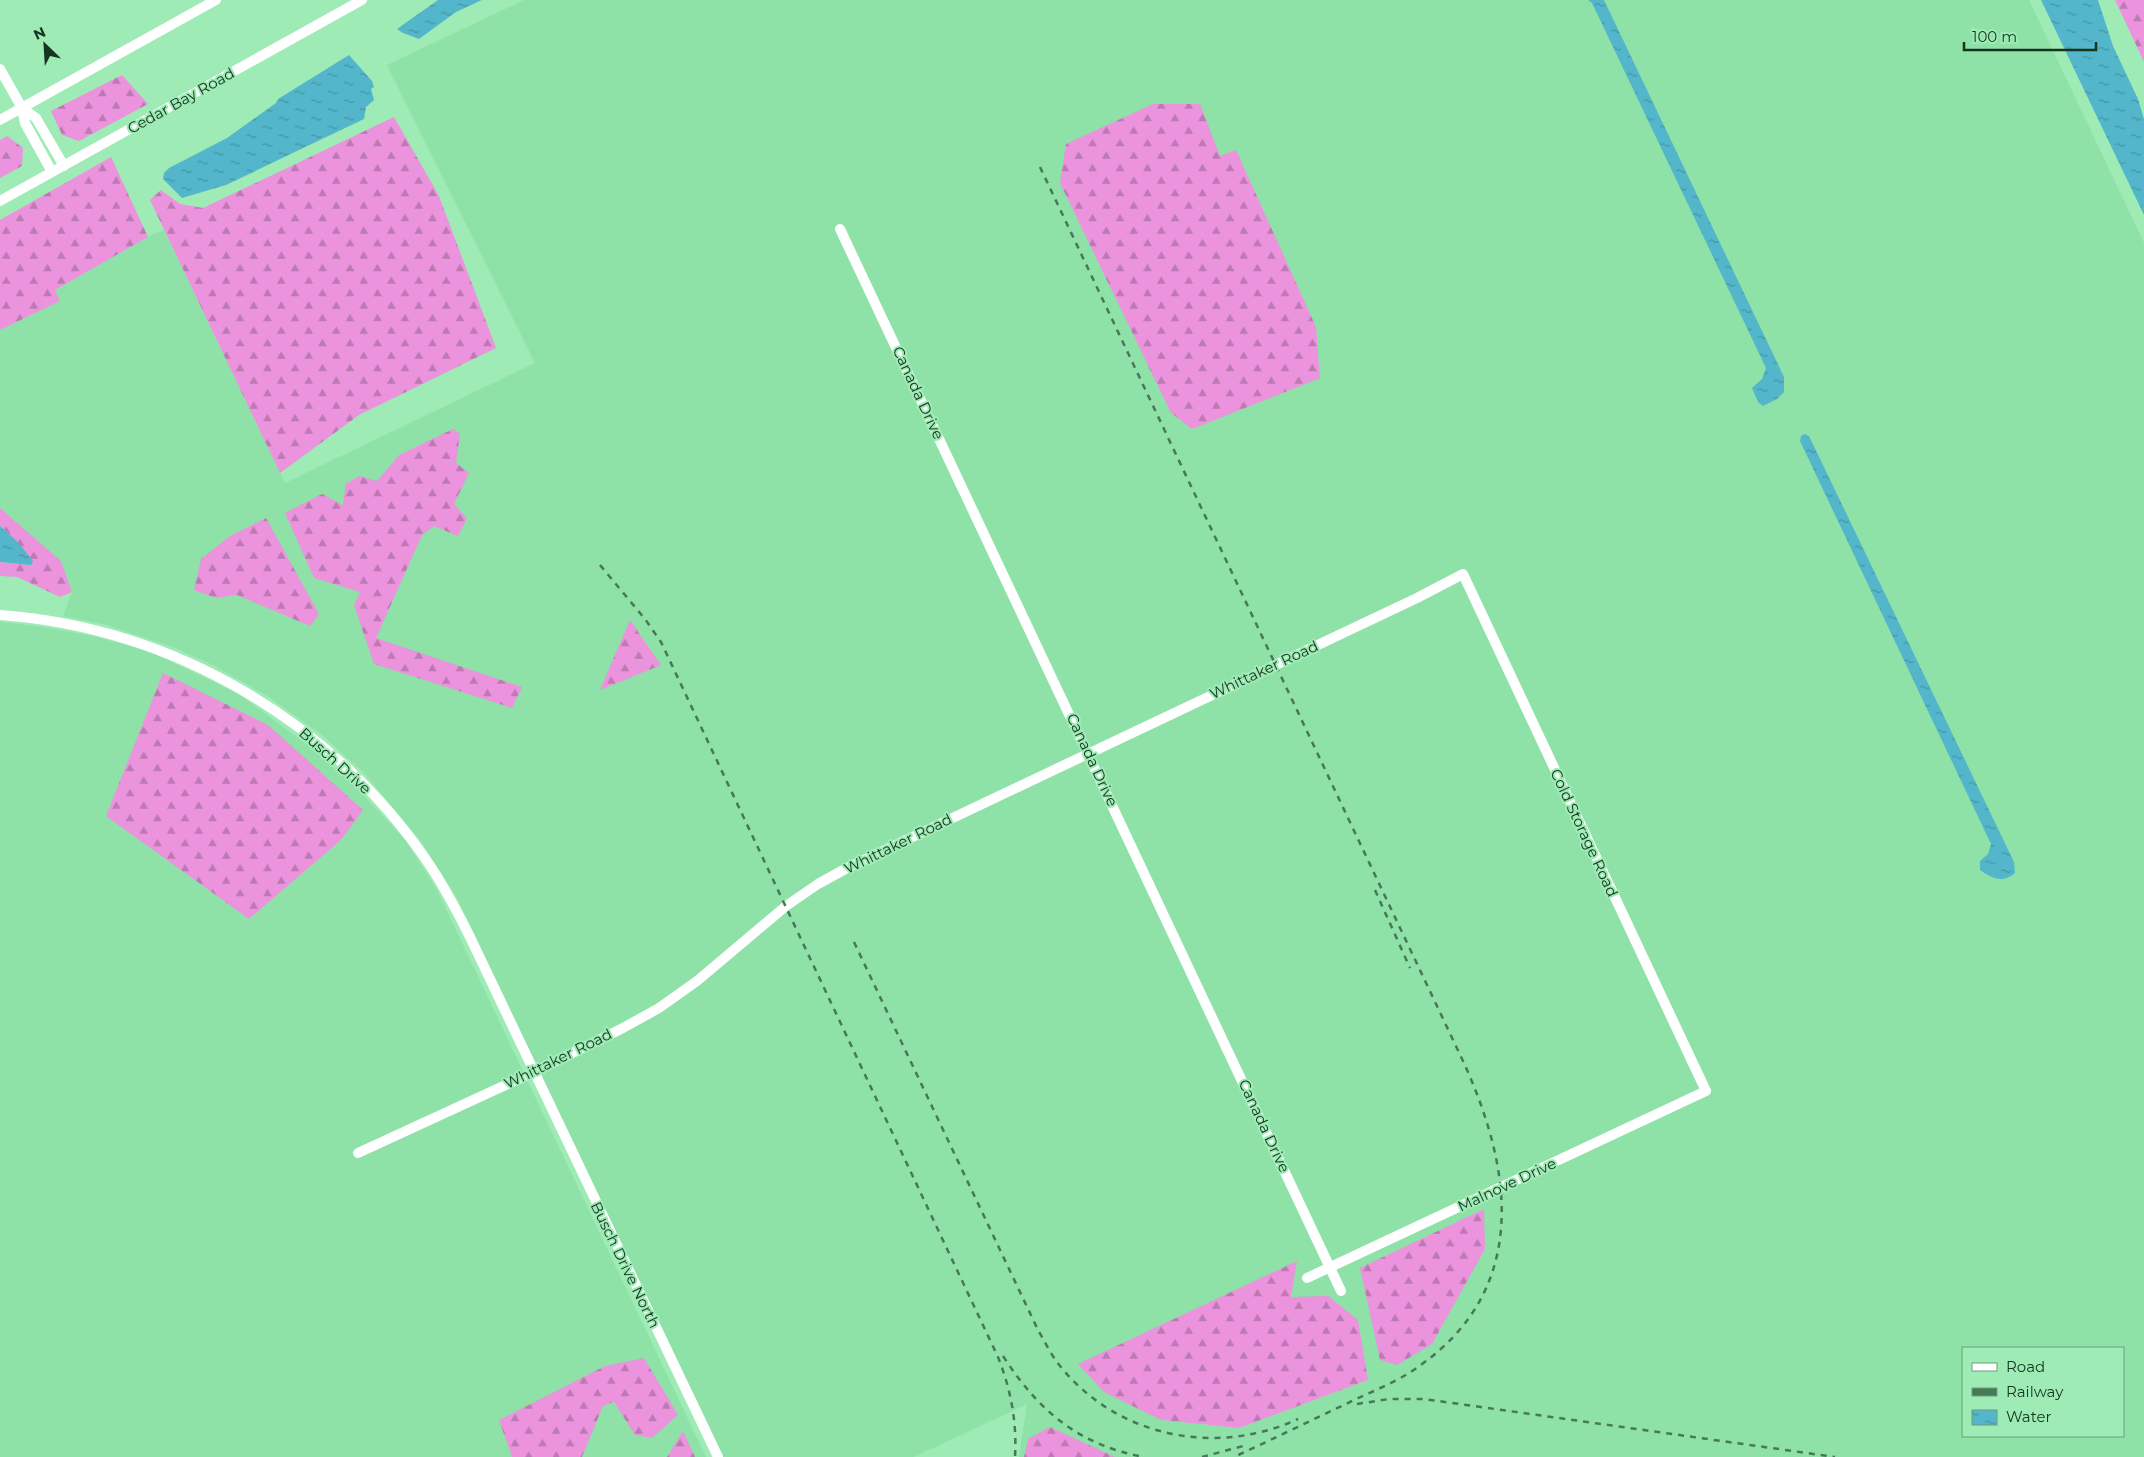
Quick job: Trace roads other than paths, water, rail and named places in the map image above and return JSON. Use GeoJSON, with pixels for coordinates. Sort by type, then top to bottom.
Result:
{"type":"FeatureCollection","features":[{"type":"Feature","properties":{"kind":"street"},"geometry":{"type":"LineString","coordinates":[[0,120],[216,0]]}},
{"type":"Feature","properties":{"kind":"street","name":"Cedar Bay Road"},"geometry":{"type":"LineString","coordinates":[[0,201],[362,0]]}},
{"type":"Feature","properties":{"kind":"street"},"geometry":{"type":"LineString","coordinates":[[0,69],[22,108],[25,123],[52,172]]}},
{"type":"Feature","properties":{"kind":"street"},"geometry":{"type":"LineString","coordinates":[[22,108],[36,118],[64,166]]}},
{"type":"Feature","properties":{"kind":"street","name":"Canada Drive"},"geometry":{"type":"LineString","coordinates":[[840,229],[1341,1291]]}},
{"type":"Feature","properties":{"kind":"street","name":"Whittaker Road"},"geometry":{"type":"LineString","coordinates":[[358,1153],[534,1072],[623,1028],[658,1008],[698,981],[771,918],[818,884],[856,864],[1417,598],[1463,574]]}},
{"type":"Feature","properties":{"kind":"street","name":"Cold Storage Road"},"geometry":{"type":"LineString","coordinates":[[1463,574],[1706,1091]]}},
{"type":"Feature","properties":{"kind":"street","name":"Busch Drive"},"geometry":{"type":"LineString","coordinates":[[0,615],[84,627],[149,646],[183,659],[256,698],[287,718],[323,747],[360,780],[408,835],[432,868],[470,937],[534,1072]]}},
{"type":"Feature","properties":{"kind":"street","name":"Busch Drive North"},"geometry":{"type":"LineString","coordinates":[[534,1072],[718,1457]]}},
{"type":"Feature","properties":{"kind":"street","name":"Malnove Drive"},"geometry":{"type":"LineString","coordinates":[[1307,1278],[1706,1091]]}},
{"type":"Feature","properties":{"kind":"water"},"geometry":{"type":"Polygon","coordinates":[[[438,0],[482,0],[456,12],[419,39],[397,29],[438,0]]]}},
{"type":"Feature","properties":{"kind":"water"},"geometry":{"type":"Polygon","coordinates":[[[1588,0],[1604,0],[1784,377],[1784,392],[1777,399],[1763,406],[1758,402],[1752,388],[1762,379],[1766,368],[1592,3],[1588,0]]]}},
{"type":"Feature","properties":{"kind":"water"},"geometry":{"type":"Polygon","coordinates":[[[2041,0],[2098,0],[2113,46],[2138,99],[2144,119],[2144,215],[2041,0]]]}},
{"type":"Feature","properties":{"kind":"water"},"geometry":{"type":"Polygon","coordinates":[[[349,55],[372,81],[374,87],[371,89],[374,100],[366,107],[364,119],[226,185],[182,198],[163,179],[164,173],[169,168],[227,138],[276,103],[278,99],[349,55]]]}},
{"type":"Feature","properties":{"kind":"water"},"geometry":{"type":"Polygon","coordinates":[[[1805,434],[1809,436],[2014,862],[2015,873],[2006,878],[1997,879],[1980,870],[1980,861],[1988,854],[1991,844],[1800,441],[1801,436],[1805,434]]]}},
{"type":"Feature","properties":{"kind":"water"},"geometry":{"type":"Polygon","coordinates":[[[0,526],[17,541],[33,561],[31,565],[0,562],[0,526]]]}},
{"type":"Feature","properties":{"kind":"railway"},"geometry":{"type":"LineString","coordinates":[[1040,167],[1463,1061],[1480,1102],[1493,1144],[1500,1185],[1501,1226],[1495,1265],[1479,1302],[1454,1336],[1418,1367],[1402,1377],[1234,1457]]}},
{"type":"Feature","properties":{"kind":"railway"},"geometry":{"type":"LineString","coordinates":[[600,565],[645,619],[661,642],[998,1357],[1012,1406],[1015,1431],[1015,1457]]}},
{"type":"Feature","properties":{"kind":"railway"},"geometry":{"type":"LineString","coordinates":[[1375,890],[1410,968]]}},
{"type":"Feature","properties":{"kind":"railway"},"geometry":{"type":"LineString","coordinates":[[854,942],[1038,1330],[1060,1366],[1083,1390],[1110,1410],[1139,1424],[1170,1433],[1202,1438],[1234,1437],[1267,1431],[1298,1419]]}},
{"type":"Feature","properties":{"kind":"railway"},"geometry":{"type":"LineString","coordinates":[[1003,1356],[1031,1393],[1062,1422],[1099,1444],[1144,1457]]}},
{"type":"Feature","properties":{"kind":"railway"},"geometry":{"type":"LineString","coordinates":[[1357,1404],[1389,1399],[1424,1399],[1835,1457]]}},
{"type":"Feature","properties":{"kind":"railway"},"geometry":{"type":"LineString","coordinates":[[1202,1457],[1243,1446]]}}]}
